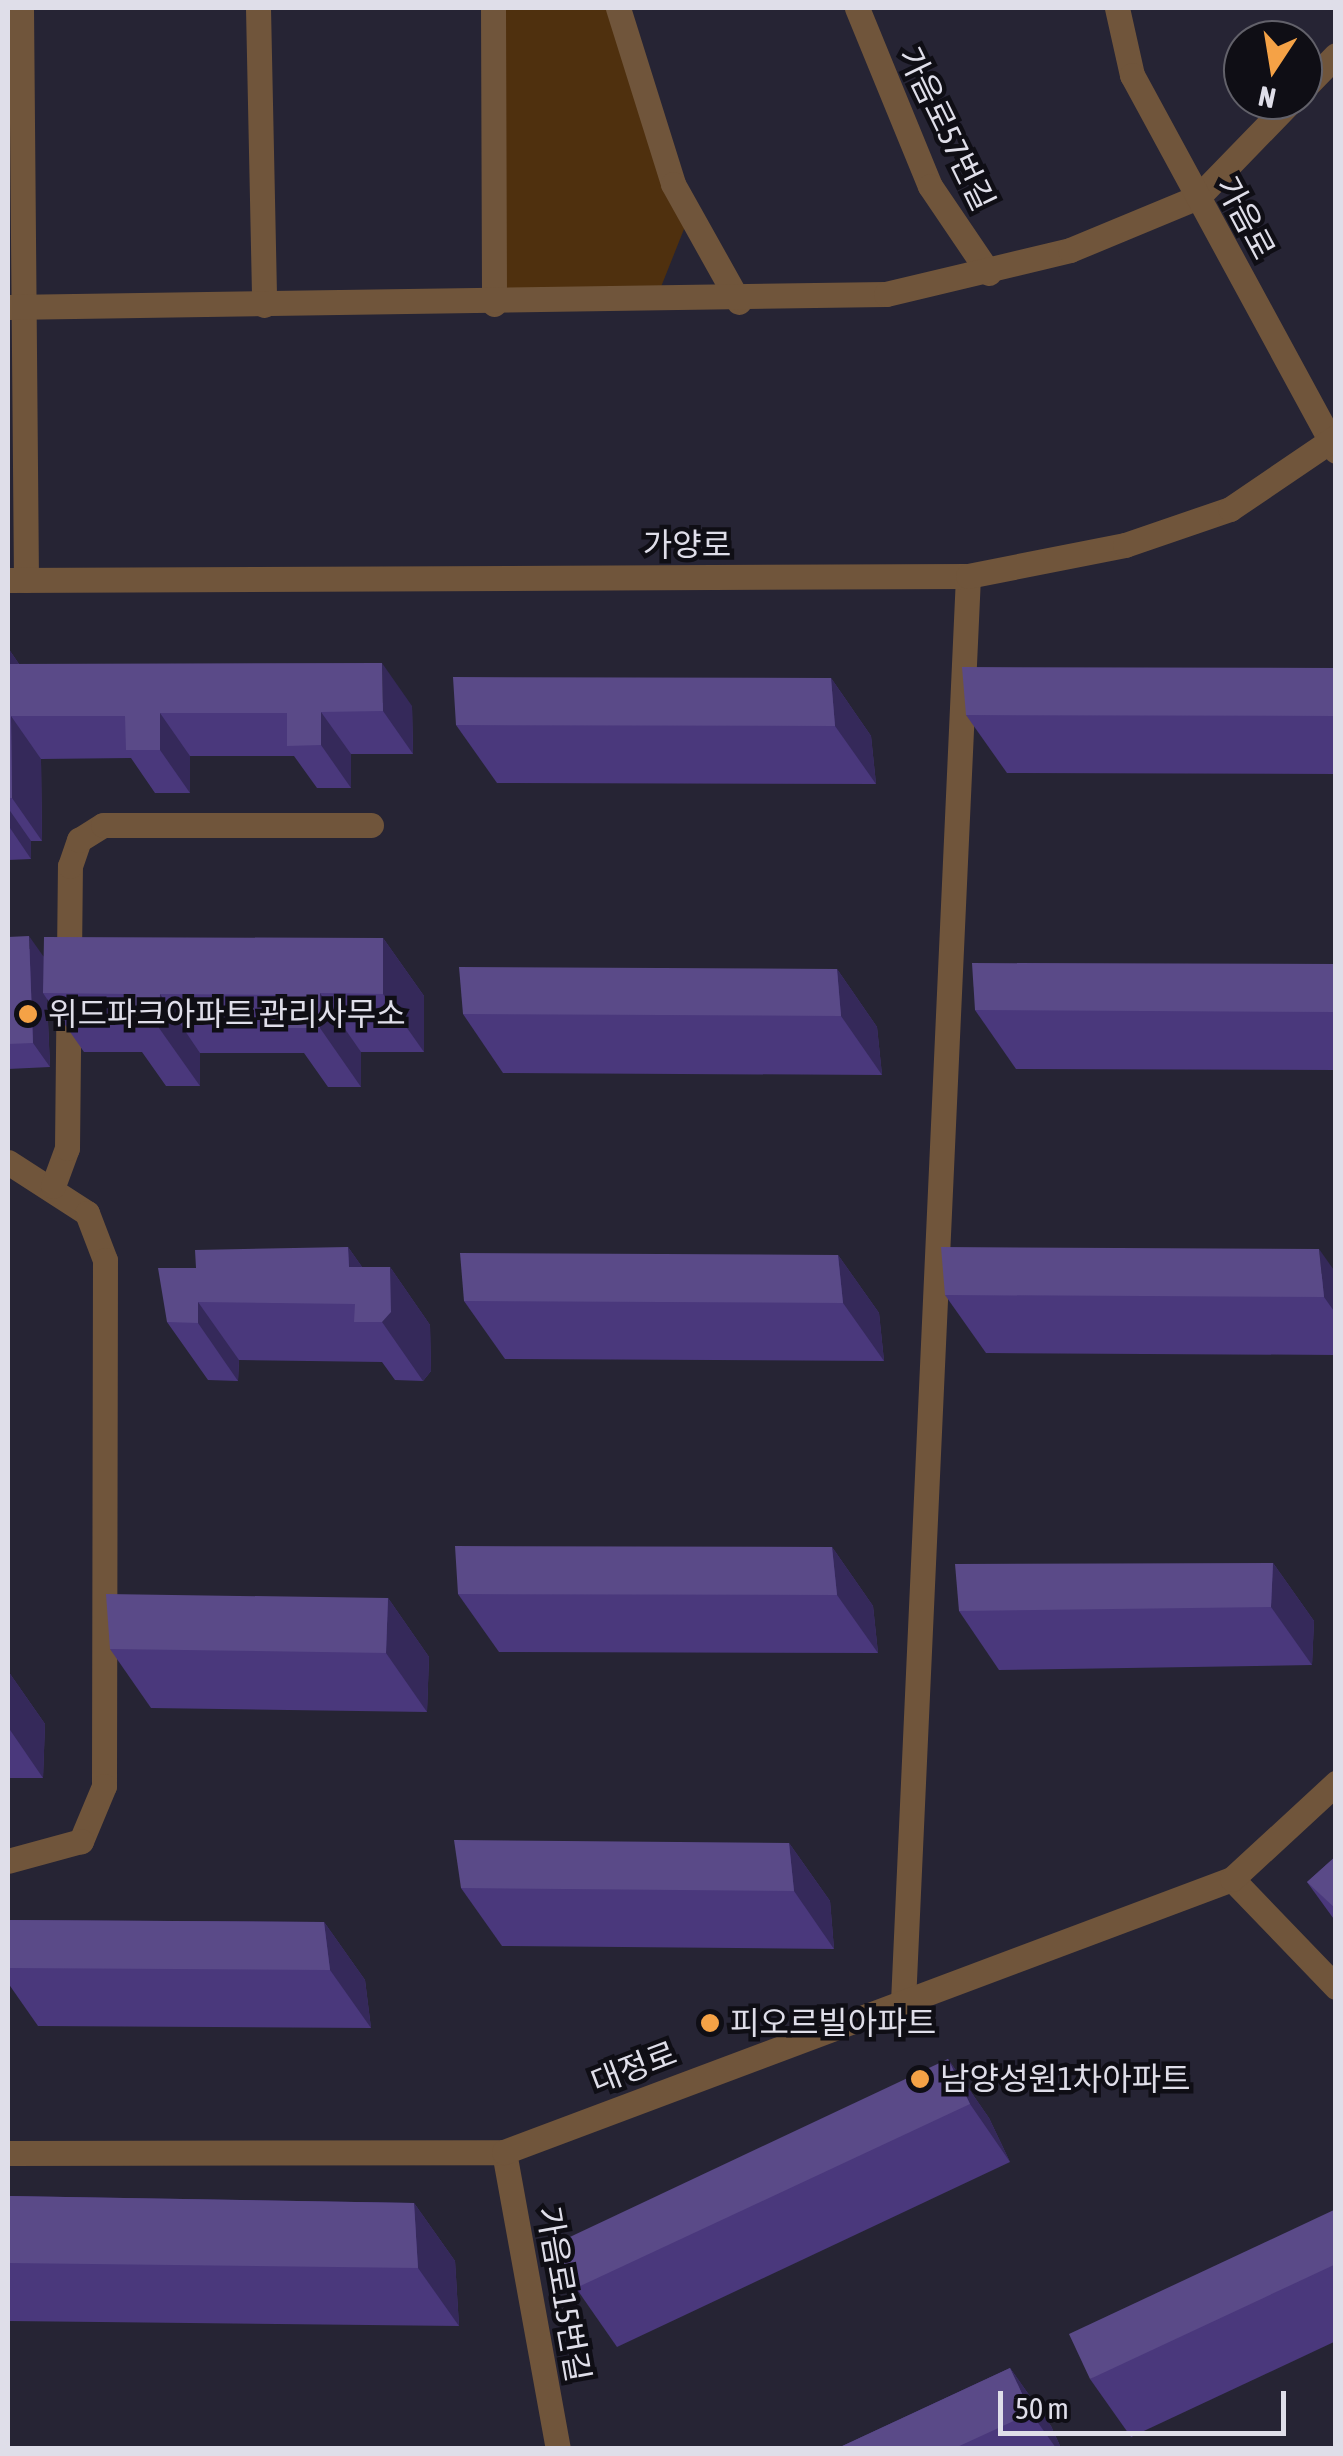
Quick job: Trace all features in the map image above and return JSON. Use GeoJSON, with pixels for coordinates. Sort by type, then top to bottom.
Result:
{"type":"FeatureCollection","features":[{"type":"Feature","properties":{"kind":"street"},"geometry":{"type":"LineString","coordinates":[[17,580],[21,8]]}},
{"type":"Feature","properties":{"kind":"street"},"geometry":{"type":"LineString","coordinates":[[258,8],[264,305]]}},
{"type":"Feature","properties":{"kind":"street"},"geometry":{"type":"LineString","coordinates":[[493,8],[494,304]]}},
{"type":"Feature","properties":{"kind":"street"},"geometry":{"type":"LineString","coordinates":[[618,8],[673,184],[739,302]]}},
{"type":"Feature","properties":{"kind":"street","name":"가음로57번길"},"geometry":{"type":"LineString","coordinates":[[857,8],[930,186],[989,273]]}},
{"type":"Feature","properties":{"kind":"street","name":"가음로"},"geometry":{"type":"LineString","coordinates":[[1117,8],[1132,75],[1334,444]]}},
{"type":"Feature","properties":{"kind":"street"},"geometry":{"type":"LineString","coordinates":[[16,307],[739,302],[886,294],[989,273],[1198,198],[1273,120]]}},
{"type":"Feature","properties":{"kind":"street","name":"가양로"},"geometry":{"type":"LineString","coordinates":[[17,580],[968,576],[1125,545],[1230,509],[1334,444]]}},
{"type":"Feature","properties":{"kind":"street"},"geometry":{"type":"LineString","coordinates":[[902,2002],[968,576]]}},
{"type":"Feature","properties":{"kind":"street"},"geometry":{"type":"LineString","coordinates":[[52,1186],[66,1148],[70,866],[79,840],[103,824],[372,825]]}},
{"type":"Feature","properties":{"kind":"street"},"geometry":{"type":"LineString","coordinates":[[8,1162],[52,1186],[87,1213],[104,1260],[104,1786],[81,1842],[8,1861]]}},
{"type":"Feature","properties":{"kind":"street","name":"대정로"},"geometry":{"type":"LineString","coordinates":[[8,2153],[504,2152],[1232,1879],[1336,1783]]}},
{"type":"Feature","properties":{"kind":"street"},"geometry":{"type":"LineString","coordinates":[[1232,1879],[1336,1986]]}},
{"type":"Feature","properties":{"kind":"street","name":"가음로15번길"},"geometry":{"type":"LineString","coordinates":[[504,2152],[558,2448]]}},
{"type":"Feature","properties":{"kind":"shaded area"},"geometry":{"type":"Polygon","coordinates":[[[493,8],[618,8],[690,214],[655,302],[494,304],[493,8]]]}},
{"type":"Feature","properties":{"kind":"building"},"geometry":{"type":"Polygon","coordinates":[[[382,663],[383,711],[321,712],[321,745],[287,746],[287,713],[160,713],[160,750],[126,750],[125,716],[11,716],[12,798],[8,798],[8,664],[382,663]]]}},
{"type":"Feature","properties":{"kind":"building"},"geometry":{"type":"Polygon","coordinates":[[[962,667],[1336,668],[1336,716],[966,715],[962,667]]]}},
{"type":"Feature","properties":{"kind":"building"},"geometry":{"type":"Polygon","coordinates":[[[453,677],[831,678],[835,726],[456,725],[453,677]]]}},
{"type":"Feature","properties":{"kind":"building"},"geometry":{"type":"Polygon","coordinates":[[[29,936],[33,1043],[8,1044],[8,937],[29,936]]]}},
{"type":"Feature","properties":{"kind":"building"},"geometry":{"type":"Polygon","coordinates":[[[44,937],[383,938],[383,994],[320,993],[320,1028],[287,1028],[287,995],[160,994],[159,1028],[125,1028],[125,994],[43,993],[44,937]]]}},
{"type":"Feature","properties":{"kind":"building"},"geometry":{"type":"Polygon","coordinates":[[[972,963],[1336,964],[1336,1012],[975,1010],[972,963]]]}},
{"type":"Feature","properties":{"kind":"building"},"geometry":{"type":"Polygon","coordinates":[[[459,967],[837,969],[841,1016],[463,1014],[459,967]]]}},
{"type":"Feature","properties":{"kind":"building"},"geometry":{"type":"Polygon","coordinates":[[[348,1247],[349,1267],[390,1267],[391,1312],[382,1322],[354,1322],[355,1304],[198,1302],[198,1323],[167,1322],[158,1268],[196,1268],[195,1250],[348,1247]]]}},
{"type":"Feature","properties":{"kind":"building"},"geometry":{"type":"Polygon","coordinates":[[[941,1247],[1319,1249],[1324,1297],[945,1295],[941,1247]]]}},
{"type":"Feature","properties":{"kind":"building"},"geometry":{"type":"Polygon","coordinates":[[[460,1253],[838,1255],[843,1303],[464,1301],[460,1253]]]}},
{"type":"Feature","properties":{"kind":"building"},"geometry":{"type":"Polygon","coordinates":[[[455,1546],[832,1547],[837,1595],[458,1594],[455,1546]]]}},
{"type":"Feature","properties":{"kind":"building"},"geometry":{"type":"Polygon","coordinates":[[[1273,1563],[1271,1607],[959,1611],[955,1564],[1273,1563]]]}},
{"type":"Feature","properties":{"kind":"building"},"geometry":{"type":"Polygon","coordinates":[[[106,1594],[388,1598],[386,1653],[110,1649],[106,1594]]]}},
{"type":"Feature","properties":{"kind":"building"},"geometry":{"type":"Polygon","coordinates":[[[454,1840],[789,1843],[794,1891],[461,1888],[454,1840]]]}},
{"type":"Feature","properties":{"kind":"building"},"geometry":{"type":"Polygon","coordinates":[[[1336,1856],[1336,1909],[1307,1882],[1336,1856]]]}},
{"type":"Feature","properties":{"kind":"building"},"geometry":{"type":"Polygon","coordinates":[[[8,1920],[324,1922],[330,1970],[8,1968],[8,1920]]]}},
{"type":"Feature","properties":{"kind":"building"},"geometry":{"type":"Polygon","coordinates":[[[948,2059],[970,2104],[576,2288],[555,2244],[948,2059]]]}},
{"type":"Feature","properties":{"kind":"building"},"geometry":{"type":"Polygon","coordinates":[[[8,2196],[414,2203],[418,2268],[8,2263],[8,2196]]]}},
{"type":"Feature","properties":{"kind":"building"},"geometry":{"type":"Polygon","coordinates":[[[1336,2209],[1336,2264],[1090,2379],[1069,2334],[1336,2209]]]}},
{"type":"Feature","properties":{"kind":"building"},"geometry":{"type":"Polygon","coordinates":[[[1010,2368],[1031,2413],[955,2448],[838,2448],[1010,2368]]]}},
{"type":"Feature","properties":{"kind":"place","name":"위드파크아파트 관리사무소"},"geometry":{"type":"Point","coordinates":[28,1014]}},
{"type":"Feature","properties":{"kind":"place","name":"피오르빌아파트"},"geometry":{"type":"Point","coordinates":[710,2023]}},
{"type":"Feature","properties":{"kind":"place","name":"남양성원1차아파트"},"geometry":{"type":"Point","coordinates":[920,2079]}}]}
